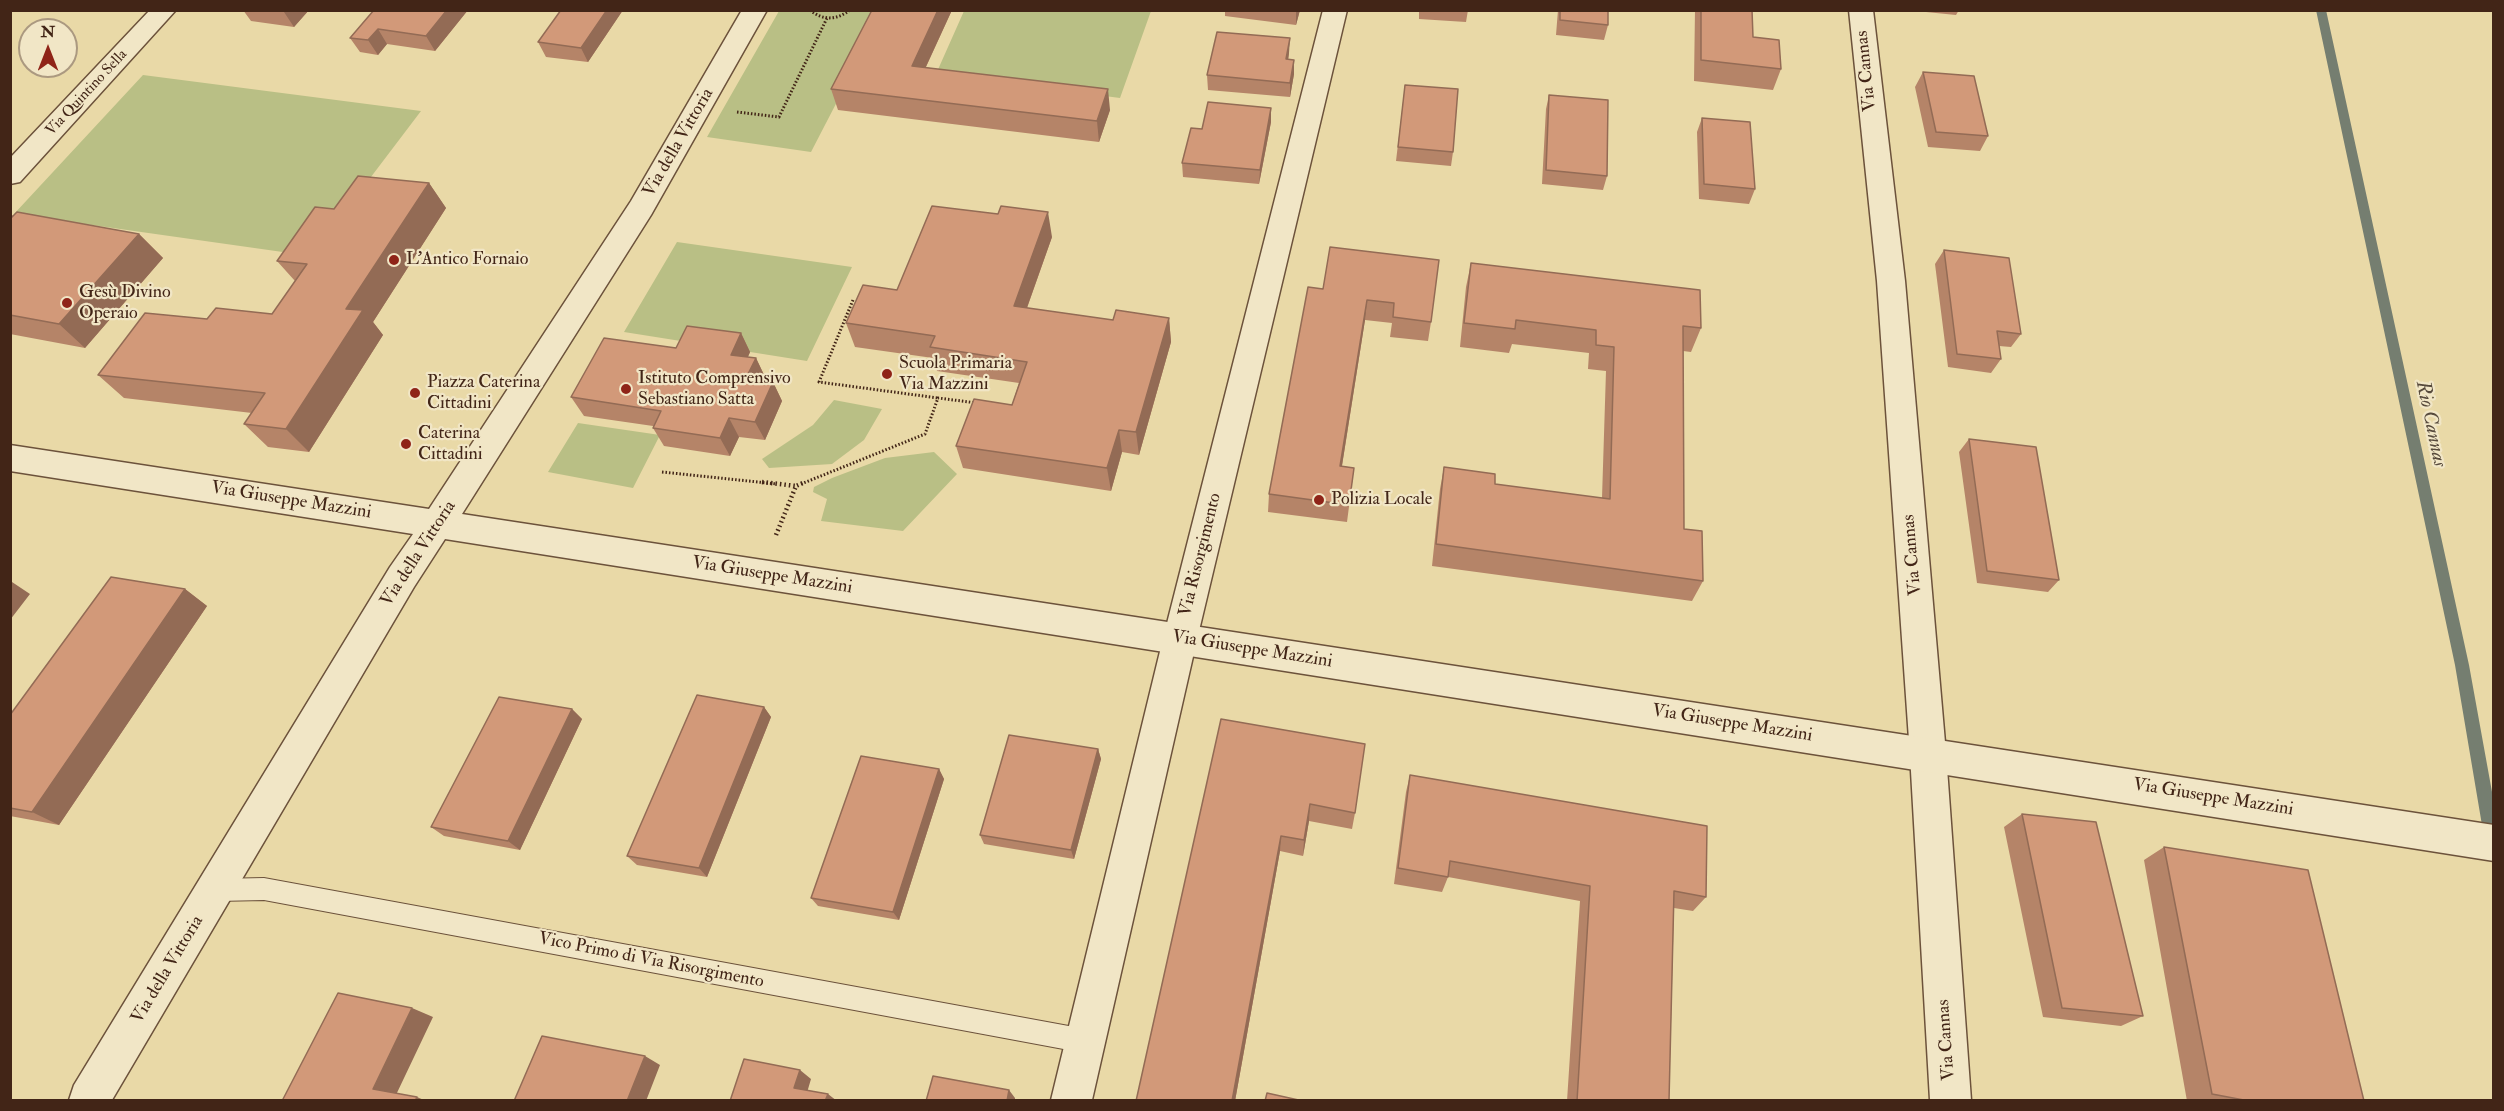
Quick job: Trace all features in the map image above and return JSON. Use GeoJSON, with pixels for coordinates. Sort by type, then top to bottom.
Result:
{"type":"FeatureCollection","features":[{"type":"Feature","properties":{"kind":"street","name":"Via Quintino Sella"},"geometry":{"type":"LineString","coordinates":[[10,175],[164,10]]}},
{"type":"Feature","properties":{"kind":"street","name":"Via della Vittoria"},"geometry":{"type":"LineString","coordinates":[[89,1101],[402,578],[641,208],[755,10]]}},
{"type":"Feature","properties":{"kind":"street","name":"Via Risorgimento"},"geometry":{"type":"LineString","coordinates":[[1071,1101],[1180,639],[1335,10]]}},
{"type":"Feature","properties":{"kind":"street","name":"Via Cannas"},"geometry":{"type":"LineString","coordinates":[[1861,10],[1891,281],[1928,754],[1951,1101]]}},
{"type":"Feature","properties":{"kind":"street","name":"Via Giuseppe Mazzini"},"geometry":{"type":"LineString","coordinates":[[10,458],[2493,843]]}},
{"type":"Feature","properties":{"kind":"lane","name":"Vico Primo di Via Risorgimento"},"geometry":{"type":"LineString","coordinates":[[217,890],[264,889],[1085,1041]]}},
{"type":"Feature","properties":{"kind":"path"},"geometry":{"type":"LineString","coordinates":[[810,10],[814,15],[827,18],[841,16],[850,10]]}},
{"type":"Feature","properties":{"kind":"path"},"geometry":{"type":"LineString","coordinates":[[726,111],[779,117],[827,18]]}},
{"type":"Feature","properties":{"kind":"path"},"geometry":{"type":"LineString","coordinates":[[853,300],[819,382],[986,405]]}},
{"type":"Feature","properties":{"kind":"path"},"geometry":{"type":"LineString","coordinates":[[662,472],[796,486],[925,434],[938,398]]}},
{"type":"Feature","properties":{"kind":"path"},"geometry":{"type":"LineString","coordinates":[[776,535],[796,486]]}},
{"type":"Feature","properties":{"kind":"green space"},"geometry":{"type":"Polygon","coordinates":[[[779,11],[884,11],[811,152],[707,137],[779,11]]]}},
{"type":"Feature","properties":{"kind":"green space"},"geometry":{"type":"Polygon","coordinates":[[[964,11],[1151,11],[1120,98],[936,74],[964,11]]]}},
{"type":"Feature","properties":{"kind":"green space"},"geometry":{"type":"Polygon","coordinates":[[[143,75],[421,111],[311,256],[14,214],[143,75]]]}},
{"type":"Feature","properties":{"kind":"green space"},"geometry":{"type":"Polygon","coordinates":[[[677,242],[852,267],[807,361],[624,332],[677,242]]]}},
{"type":"Feature","properties":{"kind":"green space"},"geometry":{"type":"Polygon","coordinates":[[[834,400],[882,409],[864,440],[832,464],[769,468],[762,459],[813,425],[834,400]]]}},
{"type":"Feature","properties":{"kind":"green space"},"geometry":{"type":"Polygon","coordinates":[[[578,423],[660,435],[633,488],[548,472],[578,423]]]}},
{"type":"Feature","properties":{"kind":"green space"},"geometry":{"type":"Polygon","coordinates":[[[934,452],[957,474],[903,531],[821,521],[827,499],[813,492],[814,487],[885,458],[934,452]]]}},
{"type":"Feature","properties":{"kind":"building"},"geometry":{"type":"Polygon","coordinates":[[[374,10],[447,10],[426,36],[378,29],[368,40],[350,38],[374,10]]]}},
{"type":"Feature","properties":{"kind":"building"},"geometry":{"type":"Polygon","coordinates":[[[561,10],[607,10],[581,48],[538,42],[561,10]]]}},
{"type":"Feature","properties":{"kind":"building"},"geometry":{"type":"Polygon","coordinates":[[[872,10],[938,10],[912,66],[1108,89],[1097,121],[831,89],[872,10]]]}},
{"type":"Feature","properties":{"kind":"building"},"geometry":{"type":"Polygon","coordinates":[[[1560,10],[1608,10],[1608,25],[1560,20],[1560,10]]]}},
{"type":"Feature","properties":{"kind":"building"},"geometry":{"type":"Polygon","coordinates":[[[1701,10],[1752,10],[1753,37],[1779,40],[1781,69],[1701,60],[1701,10]]]}},
{"type":"Feature","properties":{"kind":"building"},"geometry":{"type":"Polygon","coordinates":[[[1217,32],[1290,38],[1286,59],[1294,60],[1290,83],[1207,75],[1217,32]]]}},
{"type":"Feature","properties":{"kind":"building"},"geometry":{"type":"Polygon","coordinates":[[[1923,72],[1974,76],[1988,136],[1936,132],[1923,72]]]}},
{"type":"Feature","properties":{"kind":"building"},"geometry":{"type":"Polygon","coordinates":[[[1405,85],[1458,89],[1453,152],[1398,147],[1405,85]]]}},
{"type":"Feature","properties":{"kind":"building"},"geometry":{"type":"Polygon","coordinates":[[[1549,95],[1608,100],[1607,176],[1546,170],[1549,95]]]}},
{"type":"Feature","properties":{"kind":"building"},"geometry":{"type":"Polygon","coordinates":[[[1208,102],[1271,108],[1260,170],[1182,163],[1191,128],[1202,129],[1208,102]]]}},
{"type":"Feature","properties":{"kind":"building"},"geometry":{"type":"Polygon","coordinates":[[[1702,118],[1750,122],[1755,189],[1704,184],[1702,118]]]}},
{"type":"Feature","properties":{"kind":"building"},"geometry":{"type":"Polygon","coordinates":[[[358,176],[429,183],[346,309],[363,310],[286,429],[244,424],[265,393],[98,375],[145,313],[207,319],[216,308],[272,314],[307,264],[277,261],[315,207],[334,209],[358,176]]]}},
{"type":"Feature","properties":{"kind":"building"},"geometry":{"type":"Polygon","coordinates":[[[932,206],[998,214],[1001,206],[1048,212],[1014,306],[1113,320],[1116,310],[1169,318],[1136,432],[1119,430],[1107,468],[956,446],[974,399],[1012,405],[1027,362],[930,347],[935,336],[846,323],[863,285],[897,290],[932,206]]]}},
{"type":"Feature","properties":{"kind":"building"},"geometry":{"type":"Polygon","coordinates":[[[17,212],[139,234],[59,324],[10,315],[10,219],[17,212]]]}},
{"type":"Feature","properties":{"kind":"building"},"geometry":{"type":"Polygon","coordinates":[[[1330,247],[1439,260],[1431,322],[1393,317],[1394,303],[1367,300],[1340,466],[1354,468],[1349,505],[1269,494],[1308,287],[1323,289],[1330,247]]]}},
{"type":"Feature","properties":{"kind":"building"},"geometry":{"type":"Polygon","coordinates":[[[1944,250],[2009,258],[2021,334],[1997,331],[2001,359],[1957,354],[1944,250]]]}},
{"type":"Feature","properties":{"kind":"building"},"geometry":{"type":"Polygon","coordinates":[[[1471,263],[1700,290],[1701,328],[1683,326],[1684,529],[1702,531],[1703,581],[1436,544],[1444,467],[1495,474],[1495,484],[1610,499],[1614,347],[1596,345],[1596,330],[1516,320],[1515,329],[1464,323],[1471,263]]]}},
{"type":"Feature","properties":{"kind":"building"},"geometry":{"type":"Polygon","coordinates":[[[687,326],[741,333],[731,355],[756,358],[746,378],[773,382],[755,422],[729,418],[720,438],[653,428],[661,411],[571,397],[604,338],[676,348],[687,326]]]}},
{"type":"Feature","properties":{"kind":"building"},"geometry":{"type":"Polygon","coordinates":[[[1969,439],[2036,447],[2059,580],[1987,571],[1969,439]]]}},
{"type":"Feature","properties":{"kind":"building"},"geometry":{"type":"Polygon","coordinates":[[[111,577],[185,589],[32,812],[10,808],[10,715],[111,577]]]}},
{"type":"Feature","properties":{"kind":"building"},"geometry":{"type":"Polygon","coordinates":[[[697,695],[764,707],[699,868],[627,856],[697,695]]]}},
{"type":"Feature","properties":{"kind":"building"},"geometry":{"type":"Polygon","coordinates":[[[499,697],[572,709],[508,841],[431,827],[499,697]]]}},
{"type":"Feature","properties":{"kind":"building"},"geometry":{"type":"Polygon","coordinates":[[[1221,719],[1365,744],[1355,813],[1310,804],[1304,840],[1281,836],[1232,1101],[1136,1101],[1221,719]]]}},
{"type":"Feature","properties":{"kind":"building"},"geometry":{"type":"Polygon","coordinates":[[[1009,735],[1098,749],[1071,850],[980,835],[1009,735]]]}},
{"type":"Feature","properties":{"kind":"building"},"geometry":{"type":"Polygon","coordinates":[[[861,756],[939,769],[893,912],[811,898],[861,756]]]}},
{"type":"Feature","properties":{"kind":"building"},"geometry":{"type":"Polygon","coordinates":[[[1410,775],[1707,826],[1706,897],[1674,891],[1669,1101],[1577,1101],[1590,886],[1450,861],[1448,877],[1398,868],[1410,775]]]}},
{"type":"Feature","properties":{"kind":"building"},"geometry":{"type":"Polygon","coordinates":[[[2022,814],[2096,822],[2143,1016],[2062,1008],[2022,814]]]}},
{"type":"Feature","properties":{"kind":"building"},"geometry":{"type":"Polygon","coordinates":[[[2164,847],[2308,870],[2364,1101],[2249,1101],[2212,1094],[2164,847]]]}},
{"type":"Feature","properties":{"kind":"building"},"geometry":{"type":"Polygon","coordinates":[[[338,993],[412,1008],[373,1089],[417,1097],[415,1101],[282,1101],[338,993]]]}},
{"type":"Feature","properties":{"kind":"building"},"geometry":{"type":"Polygon","coordinates":[[[542,1036],[645,1056],[627,1101],[514,1101],[542,1036]]]}},
{"type":"Feature","properties":{"kind":"building"},"geometry":{"type":"Polygon","coordinates":[[[744,1059],[800,1070],[794,1088],[828,1094],[825,1101],[730,1101],[744,1059]]]}},
{"type":"Feature","properties":{"kind":"building"},"geometry":{"type":"Polygon","coordinates":[[[933,1076],[1009,1090],[1007,1101],[926,1101],[933,1076]]]}},
{"type":"Feature","properties":{"kind":"building"},"geometry":{"type":"Polygon","coordinates":[[[1267,1093],[1303,1101],[1265,1101],[1267,1093]]]}},
{"type":"Feature","properties":{"kind":"waterway","name":"Rio Cannas"},"geometry":{"type":"LineString","coordinates":[[2321,10],[2462,665],[2493,843]]}},
{"type":"Feature","properties":{"kind":"place","name":"L'Antico Fornaio"},"geometry":{"type":"Point","coordinates":[394,260]}},
{"type":"Feature","properties":{"kind":"place","name":"Gesù Divino Operaio"},"geometry":{"type":"Point","coordinates":[67,303]}},
{"type":"Feature","properties":{"kind":"place","name":"Scuola Primaria Via Mazzini"},"geometry":{"type":"Point","coordinates":[887,374]}},
{"type":"Feature","properties":{"kind":"place","name":"Istituto Comprensivo Sebastiano Satta"},"geometry":{"type":"Point","coordinates":[626,389]}},
{"type":"Feature","properties":{"kind":"place","name":"Piazza Caterina Cittadini"},"geometry":{"type":"Point","coordinates":[415,393]}},
{"type":"Feature","properties":{"kind":"place","name":"Caterina Cittadini"},"geometry":{"type":"Point","coordinates":[406,444]}},
{"type":"Feature","properties":{"kind":"place","name":"Polizia Locale"},"geometry":{"type":"Point","coordinates":[1319,500]}}]}
